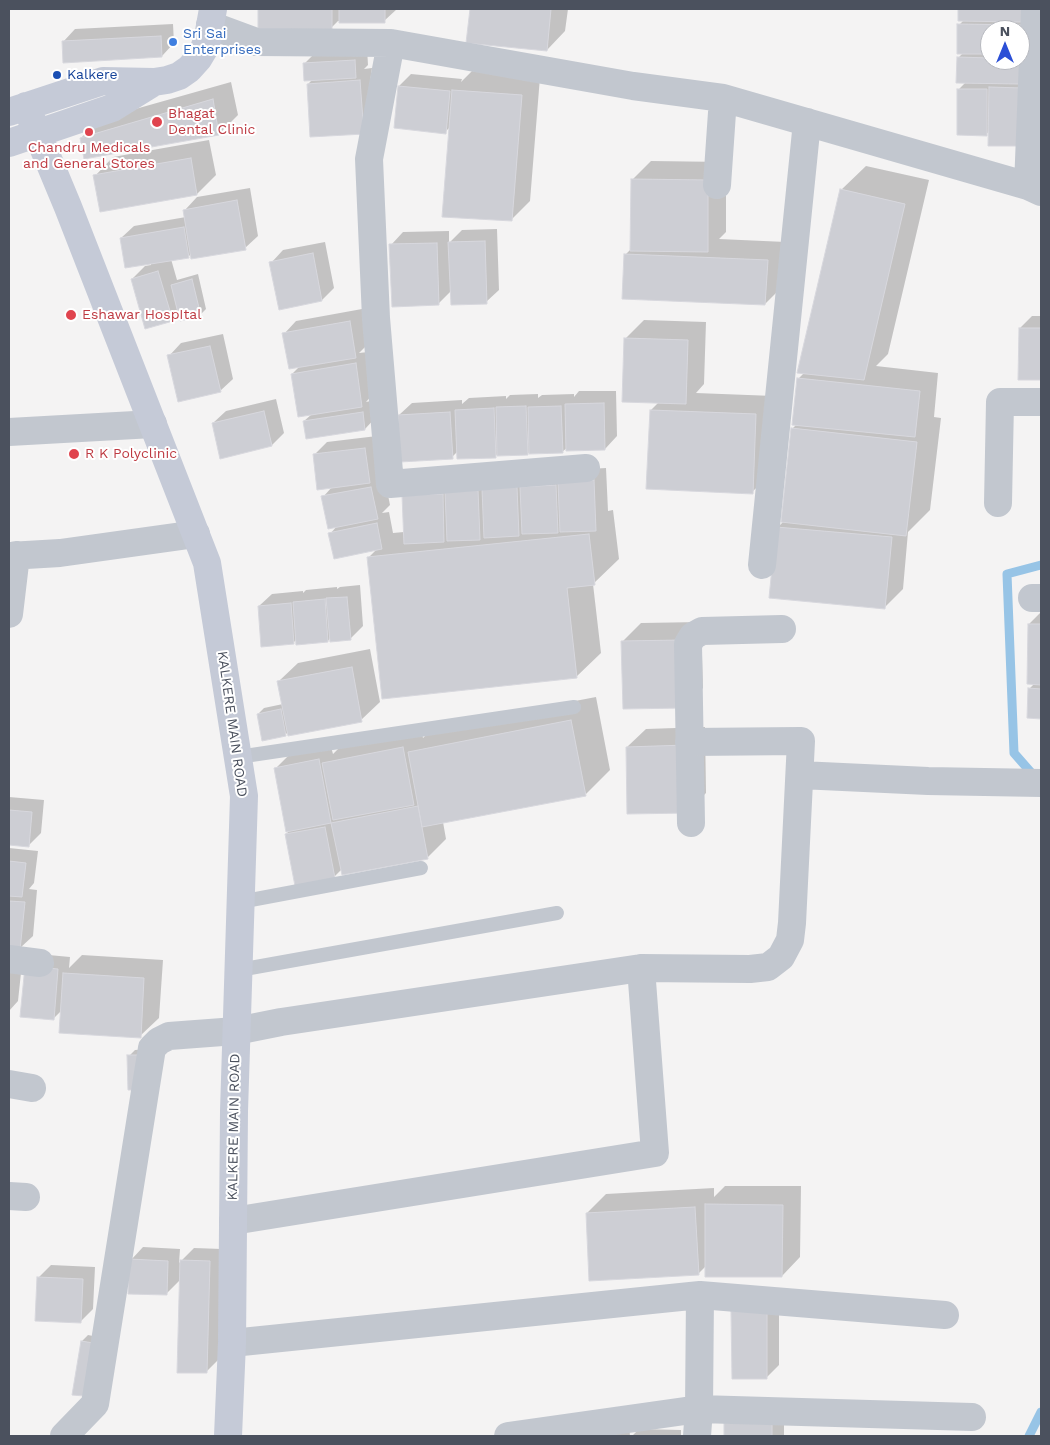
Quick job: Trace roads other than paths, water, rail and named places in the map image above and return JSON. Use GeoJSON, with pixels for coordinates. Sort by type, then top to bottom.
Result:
{"type":"FeatureCollection","features":[{"type":"Feature","properties":{"kind":"street"},"geometry":{"type":"LineString","coordinates":[[17,109],[103,81],[154,82],[179,76],[189,69],[204,49],[212,17],[256,42],[391,44],[633,86],[723,98],[1034,189],[1035,9]]}},
{"type":"Feature","properties":{"kind":"street"},"geometry":{"type":"LineString","coordinates":[[391,44],[369,159],[376,318],[390,484],[586,468]]}},
{"type":"Feature","properties":{"kind":"street"},"geometry":{"type":"LineString","coordinates":[[9,143],[112,108],[154,82]]}},
{"type":"Feature","properties":{"kind":"street"},"geometry":{"type":"LineString","coordinates":[[717,185],[723,98]]}},
{"type":"Feature","properties":{"kind":"street","name":"KALKERE MAIN ROAD"},"geometry":{"type":"LineString","coordinates":[[17,109],[38,134],[208,562],[244,796],[236,1031],[232,1343],[228,1436]]}},
{"type":"Feature","properties":{"kind":"street"},"geometry":{"type":"LineString","coordinates":[[762,565],[807,122]]}},
{"type":"Feature","properties":{"kind":"street"},"geometry":{"type":"LineString","coordinates":[[998,503],[1000,402],[1041,402]]}},
{"type":"Feature","properties":{"kind":"street"},"geometry":{"type":"LineString","coordinates":[[9,432],[153,424]]}},
{"type":"Feature","properties":{"kind":"street"},"geometry":{"type":"LineString","coordinates":[[9,614],[13,555],[60,553],[196,534]]}},
{"type":"Feature","properties":{"kind":"street"},"geometry":{"type":"LineString","coordinates":[[691,823],[688,644],[693,636],[702,631],[782,629]]}},
{"type":"Feature","properties":{"kind":"street"},"geometry":{"type":"LineString","coordinates":[[64,1436],[94,1404],[152,1048],[160,1041],[169,1036],[236,1031],[281,1022],[641,968],[750,969],[768,967],[781,957],[790,940],[792,923],[800,741],[689,742]]}},
{"type":"Feature","properties":{"kind":"street"},"geometry":{"type":"LineString","coordinates":[[800,775],[1041,783]]}},
{"type":"Feature","properties":{"kind":"street"},"geometry":{"type":"LineString","coordinates":[[9,959],[40,963]]}},
{"type":"Feature","properties":{"kind":"street"},"geometry":{"type":"LineString","coordinates":[[233,1221],[655,1153],[641,968]]}},
{"type":"Feature","properties":{"kind":"street"},"geometry":{"type":"LineString","coordinates":[[232,1343],[700,1295],[945,1315]]}},
{"type":"Feature","properties":{"kind":"street"},"geometry":{"type":"LineString","coordinates":[[697,1436],[700,1408],[700,1295]]}},
{"type":"Feature","properties":{"kind":"street"},"geometry":{"type":"LineString","coordinates":[[508,1436],[700,1408],[972,1417]]}},
{"type":"Feature","properties":{"kind":"lane"},"geometry":{"type":"LineString","coordinates":[[238,758],[574,707]]}},
{"type":"Feature","properties":{"kind":"lane"},"geometry":{"type":"LineString","coordinates":[[240,902],[422,868]]}},
{"type":"Feature","properties":{"kind":"lane"},"geometry":{"type":"LineString","coordinates":[[239,970],[557,913]]}},
{"type":"Feature","properties":{"kind":"waterway"},"geometry":{"type":"LineString","coordinates":[[1035,777],[1014,753],[1007,574],[1041,565]]}},
{"type":"Feature","properties":{"kind":"waterway"},"geometry":{"type":"LineString","coordinates":[[1029,1436],[1041,1412]]}},
{"type":"Feature","properties":{"kind":"place","name":"Sri Sai Enterprises"},"geometry":{"type":"Point","coordinates":[173,42]}},
{"type":"Feature","properties":{"kind":"place","name":"Kalkere"},"geometry":{"type":"Point","coordinates":[57,75]}},
{"type":"Feature","properties":{"kind":"place","name":"Bhagat Dental Clinic"},"geometry":{"type":"Point","coordinates":[157,122]}},
{"type":"Feature","properties":{"kind":"place","name":"Chandru Medicals and General Stores"},"geometry":{"type":"Point","coordinates":[89,132]}},
{"type":"Feature","properties":{"kind":"place","name":"Eshawar HospItal"},"geometry":{"type":"Point","coordinates":[71,315]}},
{"type":"Feature","properties":{"kind":"place","name":"R K Polyclinic"},"geometry":{"type":"Point","coordinates":[74,454]}}]}
